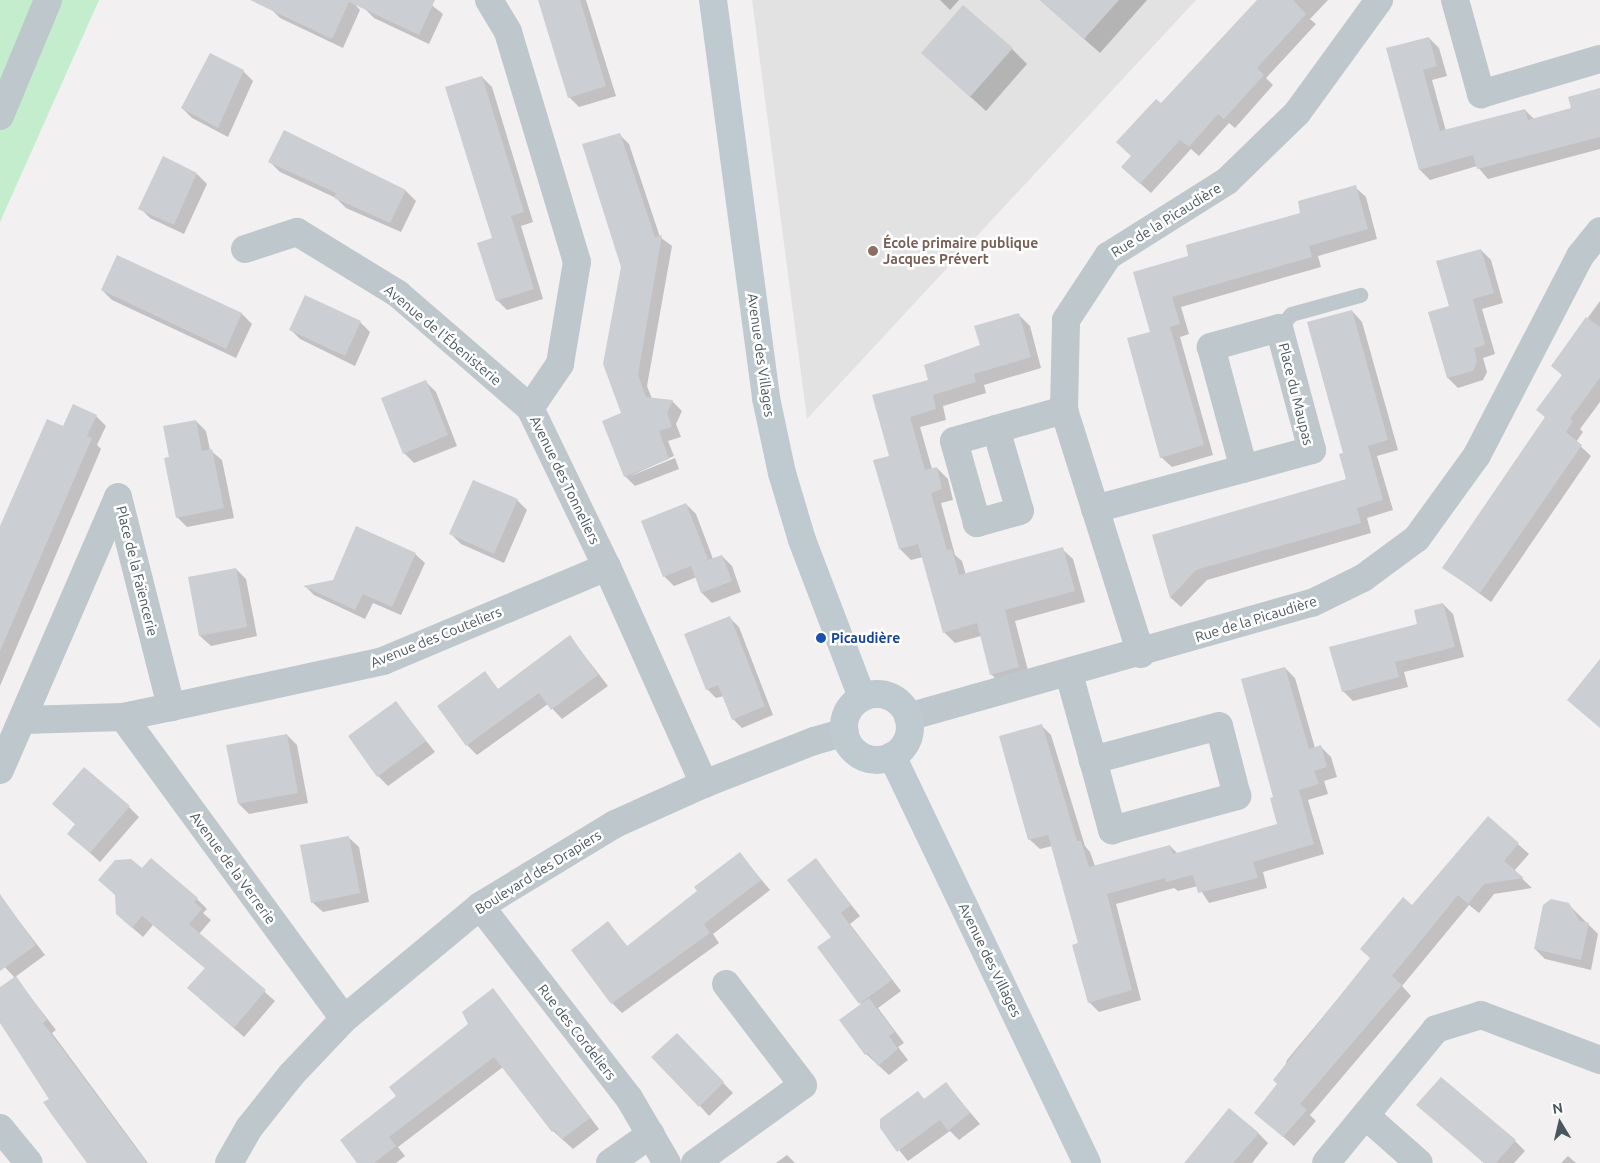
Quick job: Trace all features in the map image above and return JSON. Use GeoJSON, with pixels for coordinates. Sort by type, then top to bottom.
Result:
{"type":"FeatureCollection","features":[{"type":"Feature","properties":{"kind":"street"},"geometry":{"type":"LineString","coordinates":[[0,116],[48,0]]}},
{"type":"Feature","properties":{"kind":"street","name":"Avenue des Tonneliers"},"geometry":{"type":"LineString","coordinates":[[488,0],[508,32],[577,262],[560,364],[530,408],[607,566],[704,784]]}},
{"type":"Feature","properties":{"kind":"street","name":"Avenue des Villages"},"geometry":{"type":"LineString","coordinates":[[713,0],[766,398],[782,473],[802,540],[862,697]]}},
{"type":"Feature","properties":{"kind":"street","name":"Rue de la Picaudière"},"geometry":{"type":"LineString","coordinates":[[1141,654],[1064,410],[1066,320],[1108,256],[1227,181],[1297,113],[1379,0]]}},
{"type":"Feature","properties":{"kind":"street"},"geometry":{"type":"LineString","coordinates":[[1455,0],[1481,94],[1600,59]]}},
{"type":"Feature","properties":{"kind":"street","name":"Avenue de l'Ébenisterie"},"geometry":{"type":"LineString","coordinates":[[245,249],[297,232],[398,294],[530,408]]}},
{"type":"Feature","properties":{"kind":"street","name":"Rue de la Picaudière"},"geometry":{"type":"LineString","coordinates":[[908,717],[1141,654],[1312,603],[1363,578],[1417,538],[1478,455],[1580,256],[1600,232]]}},
{"type":"Feature","properties":{"kind":"street","name":"Place du Maupas"},"geometry":{"type":"LineString","coordinates":[[1095,509],[1244,469],[1312,450],[1279,328],[1211,347],[1244,469]]}},
{"type":"Feature","properties":{"kind":"street"},"geometry":{"type":"LineString","coordinates":[[996,429],[1064,410]]}},
{"type":"Feature","properties":{"kind":"street","name":"Place de la Faïencerie"},"geometry":{"type":"LineString","coordinates":[[22,720],[118,497],[170,707]]}},
{"type":"Feature","properties":{"kind":"street","name":"Avenue des Couteliers"},"geometry":{"type":"LineString","coordinates":[[170,707],[383,661],[607,566]]}},
{"type":"Feature","properties":{"kind":"street"},"geometry":{"type":"LineString","coordinates":[[1069,674],[1112,830],[1237,796],[1219,726],[1093,760]]}},
{"type":"Feature","properties":{"kind":"street"},"geometry":{"type":"LineString","coordinates":[[883,695],[893,698],[901,704],[908,717],[909,735],[905,745],[892,756],[876,760],[865,758],[848,743],[845,732],[848,712],[862,697],[883,695]]}},
{"type":"Feature","properties":{"kind":"street"},"geometry":{"type":"LineString","coordinates":[[0,770],[22,720],[122,717],[170,707]]}},
{"type":"Feature","properties":{"kind":"street","name":"Avenue de la Verrerie"},"geometry":{"type":"LineString","coordinates":[[122,717],[344,1019]]}},
{"type":"Feature","properties":{"kind":"street","name":"Boulevard des Drapiers"},"geometry":{"type":"LineString","coordinates":[[229,1163],[249,1128],[285,1083],[344,1019],[480,906],[615,824],[704,784],[814,741],[845,732]]}},
{"type":"Feature","properties":{"kind":"street","name":"Avenue des Villages"},"geometry":{"type":"LineString","coordinates":[[892,756],[1088,1163]]}},
{"type":"Feature","properties":{"kind":"street","name":"Rue des Cordeliers"},"geometry":{"type":"LineString","coordinates":[[480,906],[629,1098],[667,1163]]}},
{"type":"Feature","properties":{"kind":"street"},"geometry":{"type":"LineString","coordinates":[[695,1163],[803,1085],[726,984]]}},
{"type":"Feature","properties":{"kind":"street"},"geometry":{"type":"LineString","coordinates":[[1326,1163],[1436,1029],[1481,1015],[1600,1060]]}},
{"type":"Feature","properties":{"kind":"street"},"geometry":{"type":"LineString","coordinates":[[1366,1116],[1419,1163]]}},
{"type":"Feature","properties":{"kind":"street"},"geometry":{"type":"LineString","coordinates":[[0,1128],[29,1163]]}},
{"type":"Feature","properties":{"kind":"street"},"geometry":{"type":"LineString","coordinates":[[610,1163],[651,1134]]}},
{"type":"Feature","properties":{"kind":"lane","name":"Place du Maupas"},"geometry":{"type":"LineString","coordinates":[[1279,328],[1291,314],[1360,295]]}},
{"type":"Feature","properties":{"kind":"shaded area","name":"École primaire publique Jacques Prévert"},"geometry":{"type":"Polygon","coordinates":[[[752,0],[1196,0],[807,419],[752,0]]]}},
{"type":"Feature","properties":{"kind":"green space"},"geometry":{"type":"Polygon","coordinates":[[[0,0],[99,0],[0,222],[0,0]]]}},
{"type":"Feature","properties":{"kind":"building"},"geometry":{"type":"Polygon","coordinates":[[[250,0],[435,0],[419,35],[349,2],[332,39],[250,0]]]}},
{"type":"Feature","properties":{"kind":"building"},"geometry":{"type":"Polygon","coordinates":[[[538,0],[580,0],[606,86],[568,98],[538,0]]]}},
{"type":"Feature","properties":{"kind":"building"},"geometry":{"type":"Polygon","coordinates":[[[1040,0],[1119,0],[1084,39],[1040,0]]]}},
{"type":"Feature","properties":{"kind":"building"},"geometry":{"type":"Polygon","coordinates":[[[1257,0],[1293,0],[1306,14],[1257,68],[1264,75],[1224,119],[1218,114],[1189,147],[1180,140],[1140,184],[1121,167],[1131,156],[1116,142],[1156,99],[1161,103],[1257,0]]]}},
{"type":"Feature","properties":{"kind":"building"},"geometry":{"type":"Polygon","coordinates":[[[963,5],[1013,48],[970,97],[921,53],[963,5]]]}},
{"type":"Feature","properties":{"kind":"building"},"geometry":{"type":"Polygon","coordinates":[[[1429,37],[1437,66],[1423,70],[1440,131],[1525,109],[1528,120],[1571,108],[1568,97],[1600,88],[1600,137],[1477,169],[1473,155],[1419,170],[1386,48],[1429,37]]]}},
{"type":"Feature","properties":{"kind":"building"},"geometry":{"type":"Polygon","coordinates":[[[210,53],[244,70],[218,128],[181,108],[210,53]]]}},
{"type":"Feature","properties":{"kind":"building"},"geometry":{"type":"Polygon","coordinates":[[[482,76],[524,212],[511,216],[534,289],[496,301],[477,243],[492,238],[445,87],[482,76]]]}},
{"type":"Feature","properties":{"kind":"building"},"geometry":{"type":"Polygon","coordinates":[[[284,130],[406,190],[390,223],[334,198],[336,193],[268,162],[284,130]]]}},
{"type":"Feature","properties":{"kind":"building"},"geometry":{"type":"Polygon","coordinates":[[[620,133],[655,237],[662,235],[638,375],[646,397],[673,400],[667,413],[672,427],[659,431],[669,459],[624,477],[602,421],[621,413],[603,364],[621,267],[582,144],[620,133]]]}},
{"type":"Feature","properties":{"kind":"building"},"geometry":{"type":"Polygon","coordinates":[[[163,156],[197,173],[174,225],[138,209],[163,156]]]}},
{"type":"Feature","properties":{"kind":"building"},"geometry":{"type":"Polygon","coordinates":[[[1356,185],[1368,229],[1309,246],[1312,257],[1172,297],[1180,324],[1170,327],[1204,445],[1160,458],[1127,338],[1150,332],[1133,272],[1188,256],[1186,245],[1300,213],[1298,201],[1356,185]]]}},
{"type":"Feature","properties":{"kind":"building"},"geometry":{"type":"Polygon","coordinates":[[[1481,249],[1494,293],[1473,299],[1485,345],[1474,348],[1477,361],[1473,371],[1447,378],[1428,312],[1449,306],[1436,261],[1481,249]]]}},
{"type":"Feature","properties":{"kind":"building"},"geometry":{"type":"Polygon","coordinates":[[[117,255],[242,313],[226,349],[101,290],[117,255]]]}},
{"type":"Feature","properties":{"kind":"building"},"geometry":{"type":"Polygon","coordinates":[[[305,295],[361,321],[345,356],[289,330],[305,295]]]}},
{"type":"Feature","properties":{"kind":"building"},"geometry":{"type":"Polygon","coordinates":[[[1352,310],[1388,440],[1368,446],[1383,500],[1357,508],[1361,523],[1196,570],[1170,598],[1152,535],[1346,479],[1339,454],[1343,453],[1307,322],[1352,310]]]}},
{"type":"Feature","properties":{"kind":"building"},"geometry":{"type":"Polygon","coordinates":[[[1019,313],[1031,357],[974,374],[976,382],[933,395],[936,409],[910,417],[925,470],[937,467],[942,489],[931,493],[947,550],[952,549],[959,575],[1063,547],[1075,591],[1005,610],[1019,667],[990,675],[977,623],[943,633],[918,544],[899,549],[873,460],[889,456],[872,395],[928,380],[924,365],[980,345],[974,326],[1019,313]]]}},
{"type":"Feature","properties":{"kind":"building"},"geometry":{"type":"Polygon","coordinates":[[[1586,317],[1600,327],[1600,378],[1570,419],[1573,421],[1566,432],[1582,445],[1480,593],[1442,568],[1545,417],[1536,410],[1562,375],[1551,366],[1586,317]]]}},
{"type":"Feature","properties":{"kind":"building"},"geometry":{"type":"Polygon","coordinates":[[[426,380],[448,435],[403,454],[381,398],[426,380]]]}},
{"type":"Feature","properties":{"kind":"building"},"geometry":{"type":"Polygon","coordinates":[[[73,404],[97,415],[87,436],[92,438],[0,651],[0,526],[47,419],[63,426],[73,404]]]}},
{"type":"Feature","properties":{"kind":"building"},"geometry":{"type":"Polygon","coordinates":[[[196,420],[202,451],[212,449],[224,508],[176,518],[164,458],[169,457],[163,426],[196,420]]]}},
{"type":"Feature","properties":{"kind":"building"},"geometry":{"type":"Polygon","coordinates":[[[473,480],[518,499],[494,554],[449,534],[473,480]]]}},
{"type":"Feature","properties":{"kind":"building"},"geometry":{"type":"Polygon","coordinates":[[[686,503],[708,559],[701,562],[722,555],[732,581],[701,593],[691,566],[663,577],[641,521],[686,503]]]}},
{"type":"Feature","properties":{"kind":"building"},"geometry":{"type":"Polygon","coordinates":[[[356,526],[416,553],[392,607],[363,594],[355,610],[303,586],[333,580],[356,526]]]}},
{"type":"Feature","properties":{"kind":"building"},"geometry":{"type":"Polygon","coordinates":[[[236,568],[247,627],[199,636],[188,577],[236,568]]]}},
{"type":"Feature","properties":{"kind":"building"},"geometry":{"type":"Polygon","coordinates":[[[1443,603],[1455,647],[1395,662],[1399,677],[1342,692],[1329,647],[1417,624],[1414,610],[1443,603]]]}},
{"type":"Feature","properties":{"kind":"building"},"geometry":{"type":"Polygon","coordinates":[[[730,616],[765,706],[732,720],[718,685],[706,690],[684,634],[730,616]]]}},
{"type":"Feature","properties":{"kind":"building"},"geometry":{"type":"Polygon","coordinates":[[[570,635],[598,675],[551,710],[539,693],[466,746],[437,706],[485,671],[498,689],[570,635]]]}},
{"type":"Feature","properties":{"kind":"building"},"geometry":{"type":"Polygon","coordinates":[[[1600,659],[1600,728],[1567,700],[1600,659]]]}},
{"type":"Feature","properties":{"kind":"building"},"geometry":{"type":"Polygon","coordinates":[[[1285,667],[1309,749],[1321,745],[1327,767],[1314,771],[1319,784],[1299,790],[1314,844],[1253,862],[1258,878],[1198,893],[1193,875],[1166,882],[1165,878],[1107,894],[1132,990],[1088,1003],[1072,945],[1078,943],[1048,835],[1028,840],[999,736],[1042,724],[1077,841],[1081,841],[1089,867],[1170,845],[1173,854],[1277,824],[1270,798],[1273,797],[1241,679],[1285,667]]]}},
{"type":"Feature","properties":{"kind":"building"},"geometry":{"type":"Polygon","coordinates":[[[396,701],[426,741],[377,777],[348,736],[396,701]]]}},
{"type":"Feature","properties":{"kind":"building"},"geometry":{"type":"Polygon","coordinates":[[[287,734],[298,793],[238,804],[226,745],[287,734]]]}},
{"type":"Feature","properties":{"kind":"building"},"geometry":{"type":"Polygon","coordinates":[[[84,767],[130,806],[90,853],[67,834],[75,824],[52,804],[84,767]]]}},
{"type":"Feature","properties":{"kind":"building"},"geometry":{"type":"Polygon","coordinates":[[[1488,816],[1519,843],[1504,861],[1524,878],[1484,884],[1468,904],[1458,895],[1392,976],[1402,985],[1300,1104],[1307,1110],[1283,1137],[1254,1113],[1277,1084],[1273,1080],[1370,958],[1360,949],[1403,897],[1412,905],[1488,816]]]}},
{"type":"Feature","properties":{"kind":"building"},"geometry":{"type":"Polygon","coordinates":[[[349,836],[360,893],[311,903],[300,845],[349,836]]]}},
{"type":"Feature","properties":{"kind":"building"},"geometry":{"type":"Polygon","coordinates":[[[740,852],[761,880],[704,924],[710,933],[611,1004],[571,950],[608,921],[627,946],[697,891],[694,887],[740,852]]]}},
{"type":"Feature","properties":{"kind":"building"},"geometry":{"type":"Polygon","coordinates":[[[151,858],[198,898],[194,902],[202,909],[189,924],[266,990],[234,1028],[187,988],[205,968],[142,916],[132,928],[116,914],[115,895],[98,880],[115,860],[131,859],[142,868],[151,858]]]}},
{"type":"Feature","properties":{"kind":"building"},"geometry":{"type":"Polygon","coordinates":[[[816,858],[851,905],[841,913],[892,980],[859,1004],[817,947],[831,937],[787,880],[816,858]]]}},
{"type":"Feature","properties":{"kind":"building"},"geometry":{"type":"Polygon","coordinates":[[[0,894],[36,945],[0,971],[0,894]]]}},
{"type":"Feature","properties":{"kind":"building"},"geometry":{"type":"Polygon","coordinates":[[[1551,899],[1569,903],[1580,921],[1589,923],[1581,960],[1534,949],[1543,905],[1551,899]]]}},
{"type":"Feature","properties":{"kind":"building"},"geometry":{"type":"Polygon","coordinates":[[[16,976],[47,1020],[43,1023],[147,1163],[87,1163],[52,1115],[43,1102],[49,1099],[0,1023],[0,987],[16,976]]]}},
{"type":"Feature","properties":{"kind":"building"},"geometry":{"type":"Polygon","coordinates":[[[493,988],[590,1118],[562,1139],[554,1130],[552,1132],[494,1057],[389,1137],[396,1146],[374,1163],[357,1163],[340,1140],[396,1096],[389,1087],[468,1024],[462,1012],[493,988]]]}},
{"type":"Feature","properties":{"kind":"building"},"geometry":{"type":"Polygon","coordinates":[[[869,998],[895,1032],[889,1036],[898,1049],[878,1066],[868,1053],[865,1055],[839,1020],[869,998]]]}},
{"type":"Feature","properties":{"kind":"building"},"geometry":{"type":"Polygon","coordinates":[[[677,1033],[724,1082],[699,1107],[651,1057],[677,1033]]]}},
{"type":"Feature","properties":{"kind":"building"},"geometry":{"type":"Polygon","coordinates":[[[1441,1077],[1516,1140],[1496,1163],[1484,1163],[1416,1105],[1441,1077]]]}},
{"type":"Feature","properties":{"kind":"building"},"geometry":{"type":"Polygon","coordinates":[[[946,1082],[970,1113],[948,1131],[940,1120],[897,1152],[880,1128],[880,1119],[918,1091],[924,1099],[946,1082]]]}},
{"type":"Feature","properties":{"kind":"building"},"geometry":{"type":"Polygon","coordinates":[[[1229,1108],[1259,1133],[1233,1163],[1184,1163],[1229,1108]]]}},
{"type":"Feature","properties":{"kind":"place","name":"École primaire publique Jacques Prévert"},"geometry":{"type":"Point","coordinates":[873,251]}},
{"type":"Feature","properties":{"kind":"place","name":"Picaudière"},"geometry":{"type":"Point","coordinates":[821,638]}}]}
